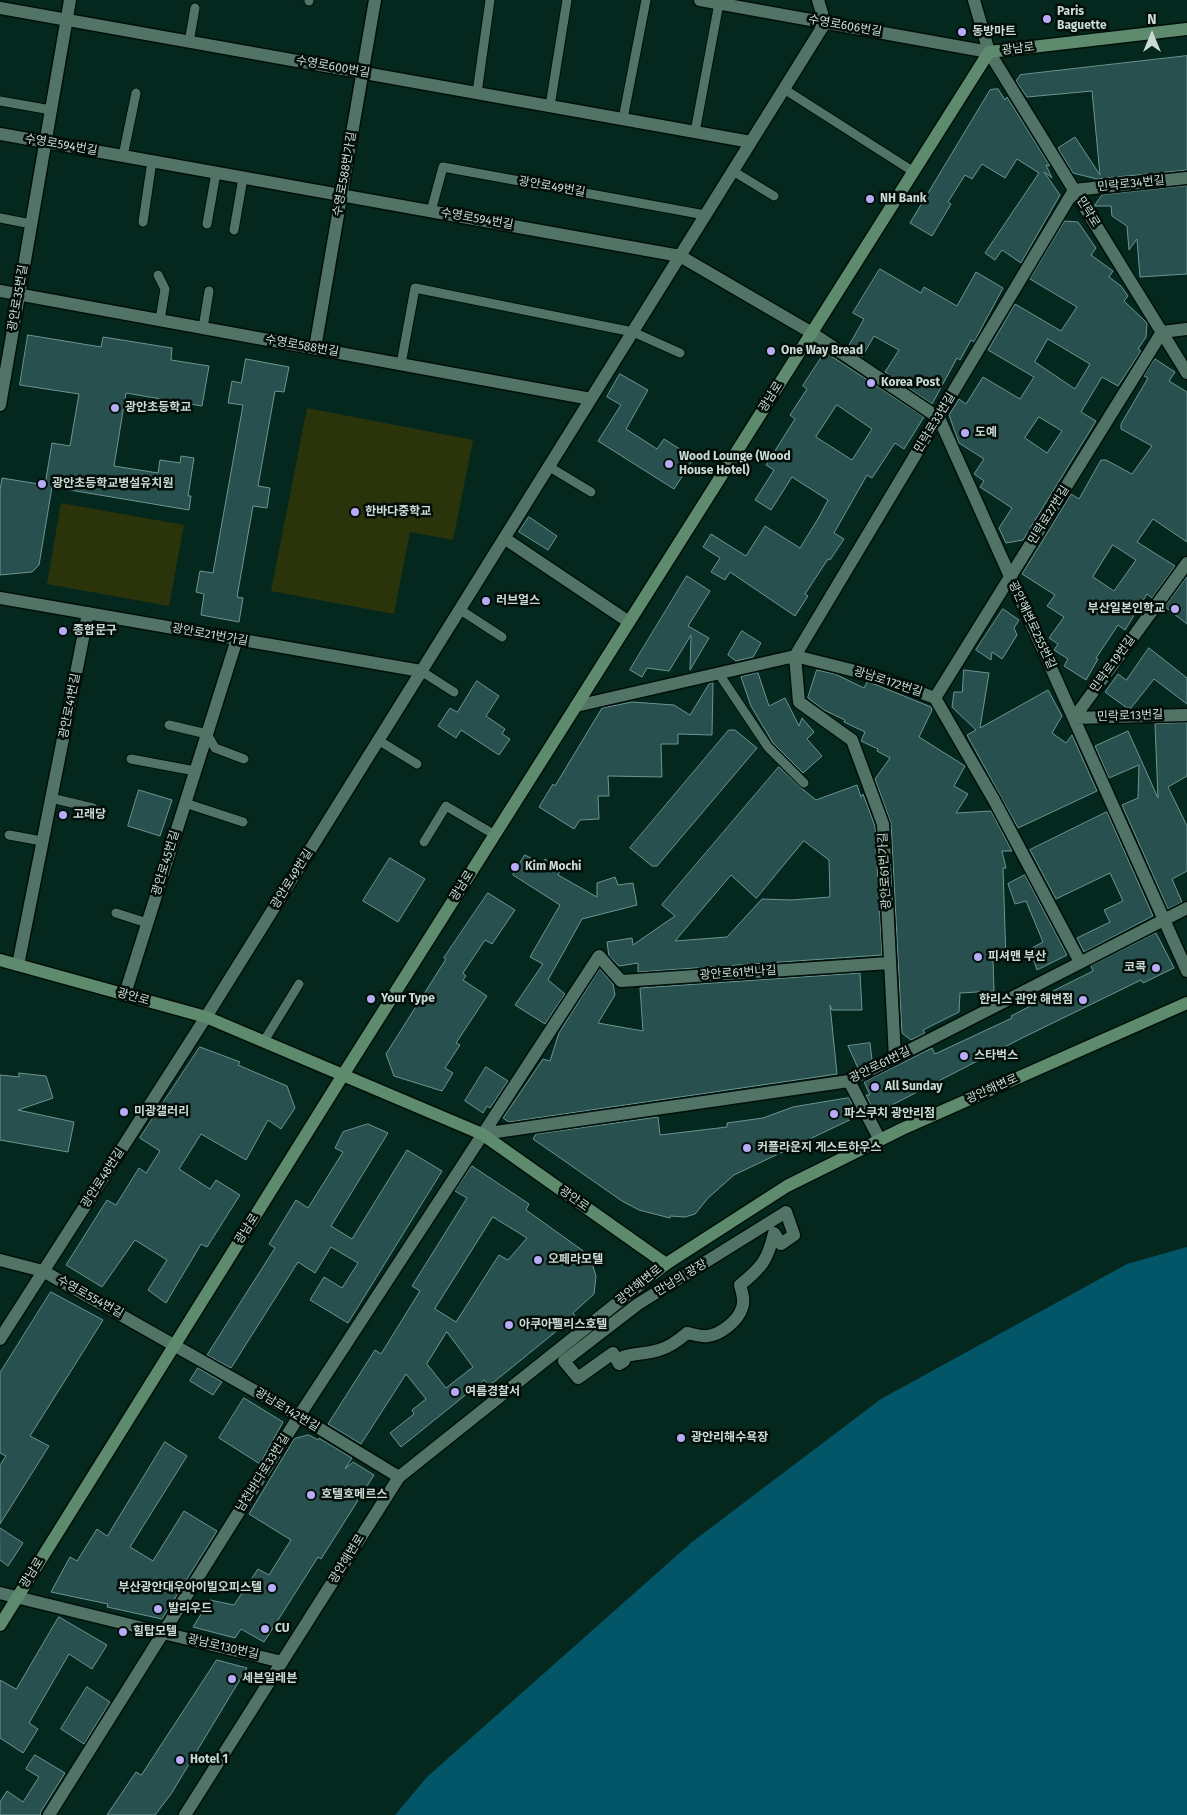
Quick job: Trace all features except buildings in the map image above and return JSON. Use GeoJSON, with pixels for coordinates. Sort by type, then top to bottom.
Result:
{"type":"FeatureCollection","features":[{"type":"Feature","properties":{"kind":"main road","name":"광남로"},"geometry":{"type":"LineString","coordinates":[[0,1625],[343,1075],[989,52],[1187,29]]}},
{"type":"Feature","properties":{"kind":"main road","name":"광안로"},"geometry":{"type":"LineString","coordinates":[[0,960],[206,1017],[482,1134],[666,1264]]}},
{"type":"Feature","properties":{"kind":"main road","name":"광안해변로"},"geometry":{"type":"LineString","coordinates":[[666,1264],[787,1186],[880,1140],[1187,1003]]}},
{"type":"Feature","properties":{"kind":"street","name":"광안로35번길"},"geometry":{"type":"LineString","coordinates":[[0,405],[3,372],[19,294],[70,0]]}},
{"type":"Feature","properties":{"kind":"street","name":"수영로588번가길"},"geometry":{"type":"LineString","coordinates":[[315,348],[375,0]]}},
{"type":"Feature","properties":{"kind":"street","name":"수영로606번길"},"geometry":{"type":"LineString","coordinates":[[700,0],[989,52]]}},
{"type":"Feature","properties":{"kind":"street"},"geometry":{"type":"LineString","coordinates":[[818,0],[825,22]]}},
{"type":"Feature","properties":{"kind":"street","name":"민락로"},"geometry":{"type":"LineString","coordinates":[[974,0],[989,52],[1187,373]]}},
{"type":"Feature","properties":{"kind":"street","name":"수영로600번길"},"geometry":{"type":"LineString","coordinates":[[0,8],[751,142]]}},
{"type":"Feature","properties":{"kind":"street","name":"광안로49번길"},"geometry":{"type":"LineString","coordinates":[[206,1017],[825,22]]}},
{"type":"Feature","properties":{"kind":"street","name":"수영로594번길"},"geometry":{"type":"LineString","coordinates":[[0,134],[680,256],[812,333]]}},
{"type":"Feature","properties":{"kind":"street","name":"민락로34번길"},"geometry":{"type":"LineString","coordinates":[[1074,190],[1187,178]]}},
{"type":"Feature","properties":{"kind":"street","name":"민락로33번길"},"geometry":{"type":"LineString","coordinates":[[795,656],[1074,190]]}},
{"type":"Feature","properties":{"kind":"street","name":"수영로588번길"},"geometry":{"type":"LineString","coordinates":[[0,291],[591,399]]}},
{"type":"Feature","properties":{"kind":"street"},"geometry":{"type":"LineString","coordinates":[[1162,332],[1187,329]]}},
{"type":"Feature","properties":{"kind":"street","name":"민락로27번길"},"geometry":{"type":"LineString","coordinates":[[935,698],[1162,332]]}},
{"type":"Feature","properties":{"kind":"street"},"geometry":{"type":"LineString","coordinates":[[812,333],[939,418]]}},
{"type":"Feature","properties":{"kind":"street","name":"광안해변로255번길"},"geometry":{"type":"LineString","coordinates":[[939,418],[1187,971]]}},
{"type":"Feature","properties":{"kind":"street"},"geometry":{"type":"LineString","coordinates":[[504,538],[629,622]]}},
{"type":"Feature","properties":{"kind":"street","name":"민락로19번길"},"geometry":{"type":"LineString","coordinates":[[1074,718],[1187,563]]}},
{"type":"Feature","properties":{"kind":"street","name":"광안로21번가길"},"geometry":{"type":"LineString","coordinates":[[0,598],[421,671]]}},
{"type":"Feature","properties":{"kind":"street","name":"광안로41번길"},"geometry":{"type":"LineString","coordinates":[[18,965],[88,613]]}},
{"type":"Feature","properties":{"kind":"street","name":"광안로45번길"},"geometry":{"type":"LineString","coordinates":[[125,994],[237,639]]}},
{"type":"Feature","properties":{"kind":"street","name":"광남로172번길"},"geometry":{"type":"LineString","coordinates":[[576,706],[795,656],[879,677],[935,698],[994,800],[1080,962]]}},
{"type":"Feature","properties":{"kind":"street","name":"광안로61번가길"},"geometry":{"type":"LineString","coordinates":[[795,656],[799,702],[852,740],[883,824],[895,1058]]}},
{"type":"Feature","properties":{"kind":"street","name":"민락로13번길"},"geometry":{"type":"LineString","coordinates":[[1074,718],[1187,715]]}},
{"type":"Feature","properties":{"kind":"street","name":"광안로61번길"},"geometry":{"type":"LineString","coordinates":[[482,1134],[849,1081],[1187,908]]}},
{"type":"Feature","properties":{"kind":"street","name":"광안로61번나길"},"geometry":{"type":"LineString","coordinates":[[482,1134],[598,956],[621,981],[890,963]]}},
{"type":"Feature","properties":{"kind":"street","name":"광안로48번길"},"geometry":{"type":"LineString","coordinates":[[0,1339],[206,1017]]}},
{"type":"Feature","properties":{"kind":"street"},"geometry":{"type":"LineString","coordinates":[[849,1081],[880,1140]]}},
{"type":"Feature","properties":{"kind":"street","name":"남천바다로33번길"},"geometry":{"type":"LineString","coordinates":[[49,1815],[299,1416],[482,1134]]}},
{"type":"Feature","properties":{"kind":"street","name":"만남의 광장"},"geometry":{"type":"LineString","coordinates":[[786,1212],[794,1235],[781,1244],[774,1233],[772,1246],[761,1268],[740,1285],[743,1296],[742,1308],[725,1328],[717,1334],[706,1336],[687,1333],[674,1344],[660,1350],[630,1354],[622,1357],[624,1361],[619,1364],[613,1353],[578,1378],[564,1361],[638,1304],[786,1212]]}},
{"type":"Feature","properties":{"kind":"street","name":"수영로554번길"},"geometry":{"type":"LineString","coordinates":[[0,1260],[43,1271],[175,1344]]}},
{"type":"Feature","properties":{"kind":"street","name":"광안해변로"},"geometry":{"type":"LineString","coordinates":[[185,1815],[399,1477],[666,1264]]}},
{"type":"Feature","properties":{"kind":"street","name":"광남로142번길"},"geometry":{"type":"LineString","coordinates":[[175,1344],[399,1477]]}},
{"type":"Feature","properties":{"kind":"street","name":"광남로130번길"},"geometry":{"type":"LineString","coordinates":[[0,1592],[282,1662]]}},
{"type":"Feature","properties":{"kind":"lane"},"geometry":{"type":"LineString","coordinates":[[478,93],[490,0]]}},
{"type":"Feature","properties":{"kind":"lane"},"geometry":{"type":"LineString","coordinates":[[550,106],[567,0]]}},
{"type":"Feature","properties":{"kind":"lane"},"geometry":{"type":"LineString","coordinates":[[624,119],[646,0]]}},
{"type":"Feature","properties":{"kind":"lane"},"geometry":{"type":"LineString","coordinates":[[695,132],[719,4]]}},
{"type":"Feature","properties":{"kind":"lane"},"geometry":{"type":"LineString","coordinates":[[188,42],[195,8]]}},
{"type":"Feature","properties":{"kind":"lane"},"geometry":{"type":"LineString","coordinates":[[784,89],[914,172]]}},
{"type":"Feature","properties":{"kind":"lane"},"geometry":{"type":"LineString","coordinates":[[123,156],[136,93]]}},
{"type":"Feature","properties":{"kind":"lane"},"geometry":{"type":"LineString","coordinates":[[0,101],[51,110]]}},
{"type":"Feature","properties":{"kind":"lane"},"geometry":{"type":"LineString","coordinates":[[142,222],[152,161]]}},
{"type":"Feature","properties":{"kind":"lane","name":"광안로49번길"},"geometry":{"type":"LineString","coordinates":[[431,211],[443,167],[705,214]]}},
{"type":"Feature","properties":{"kind":"lane"},"geometry":{"type":"LineString","coordinates":[[733,171],[774,196]]}},
{"type":"Feature","properties":{"kind":"lane"},"geometry":{"type":"LineString","coordinates":[[207,224],[216,173]]}},
{"type":"Feature","properties":{"kind":"lane"},"geometry":{"type":"LineString","coordinates":[[234,230],[243,178]]}},
{"type":"Feature","properties":{"kind":"lane"},"geometry":{"type":"LineString","coordinates":[[0,218],[31,224]]}},
{"type":"Feature","properties":{"kind":"lane"},"geometry":{"type":"LineString","coordinates":[[158,275],[165,289],[160,320]]}},
{"type":"Feature","properties":{"kind":"lane"},"geometry":{"type":"LineString","coordinates":[[401,364],[415,288],[632,332],[680,353]]}},
{"type":"Feature","properties":{"kind":"lane"},"geometry":{"type":"LineString","coordinates":[[203,328],[209,291]]}},
{"type":"Feature","properties":{"kind":"lane"},"geometry":{"type":"LineString","coordinates":[[548,466],[591,492]]}},
{"type":"Feature","properties":{"kind":"lane"},"geometry":{"type":"LineString","coordinates":[[459,609],[502,637]]}},
{"type":"Feature","properties":{"kind":"lane"},"geometry":{"type":"LineString","coordinates":[[421,671],[454,692]]}},
{"type":"Feature","properties":{"kind":"lane"},"geometry":{"type":"LineString","coordinates":[[719,674],[768,747],[804,783]]}},
{"type":"Feature","properties":{"kind":"lane"},"geometry":{"type":"LineString","coordinates":[[169,725],[207,734],[215,748],[244,759]]}},
{"type":"Feature","properties":{"kind":"lane"},"geometry":{"type":"LineString","coordinates":[[378,740],[417,764]]}},
{"type":"Feature","properties":{"kind":"lane"},"geometry":{"type":"LineString","coordinates":[[132,759],[195,771]]}},
{"type":"Feature","properties":{"kind":"lane"},"geometry":{"type":"LineString","coordinates":[[51,798],[93,808]]}},
{"type":"Feature","properties":{"kind":"lane"},"geometry":{"type":"LineString","coordinates":[[185,803],[243,822]]}},
{"type":"Feature","properties":{"kind":"lane"},"geometry":{"type":"LineString","coordinates":[[424,842],[446,806],[495,835]]}},
{"type":"Feature","properties":{"kind":"lane"},"geometry":{"type":"LineString","coordinates":[[9,835],[42,841]]}},
{"type":"Feature","properties":{"kind":"lane"},"geometry":{"type":"LineString","coordinates":[[116,913],[147,923]]}},
{"type":"Feature","properties":{"kind":"lane"},"geometry":{"type":"LineString","coordinates":[[264,1041],[299,984]]}},
{"type":"Feature","properties":{"kind":"green space"},"geometry":{"type":"Polygon","coordinates":[[[307,408],[473,440],[453,540],[410,532],[394,614],[271,591],[307,408]]]}},
{"type":"Feature","properties":{"kind":"green space"},"geometry":{"type":"Polygon","coordinates":[[[61,503],[184,525],[169,606],[47,584],[61,503]]]}},
{"type":"Feature","properties":{"kind":"water"},"geometry":{"type":"Polygon","coordinates":[[[1187,1247],[1187,1815],[395,1815],[427,1777],[692,1542],[881,1399],[1127,1264],[1187,1247]]]}},
{"type":"Feature","properties":{"kind":"place","name":"Paris Baguette"},"geometry":{"type":"Point","coordinates":[1047,19]}},
{"type":"Feature","properties":{"kind":"place","name":"동방마트"},"geometry":{"type":"Point","coordinates":[962,32]}},
{"type":"Feature","properties":{"kind":"place","name":"NH Bank"},"geometry":{"type":"Point","coordinates":[870,199]}},
{"type":"Feature","properties":{"kind":"place","name":"One Way Bread"},"geometry":{"type":"Point","coordinates":[771,351]}},
{"type":"Feature","properties":{"kind":"place","name":"Korea Post"},"geometry":{"type":"Point","coordinates":[871,383]}},
{"type":"Feature","properties":{"kind":"place","name":"광안초등학교"},"geometry":{"type":"Point","coordinates":[115,408]}},
{"type":"Feature","properties":{"kind":"place","name":"도예"},"geometry":{"type":"Point","coordinates":[965,433]}},
{"type":"Feature","properties":{"kind":"place","name":"Wood Lounge (Wood House Hotel)"},"geometry":{"type":"Point","coordinates":[669,464]}},
{"type":"Feature","properties":{"kind":"place","name":"광안초등학교병설유치원"},"geometry":{"type":"Point","coordinates":[42,484]}},
{"type":"Feature","properties":{"kind":"place","name":"한바다중학교"},"geometry":{"type":"Point","coordinates":[355,512]}},
{"type":"Feature","properties":{"kind":"place","name":"러브얼스"},"geometry":{"type":"Point","coordinates":[486,601]}},
{"type":"Feature","properties":{"kind":"place","name":"부산일본인학교"},"geometry":{"type":"Point","coordinates":[1175,609]}},
{"type":"Feature","properties":{"kind":"place","name":"종합문구"},"geometry":{"type":"Point","coordinates":[63,631]}},
{"type":"Feature","properties":{"kind":"place","name":"고래당"},"geometry":{"type":"Point","coordinates":[63,815]}},
{"type":"Feature","properties":{"kind":"place","name":"Kim Mochi"},"geometry":{"type":"Point","coordinates":[515,867]}},
{"type":"Feature","properties":{"kind":"place","name":"피셔맨 부산"},"geometry":{"type":"Point","coordinates":[978,957]}},
{"type":"Feature","properties":{"kind":"place","name":"코콕"},"geometry":{"type":"Point","coordinates":[1156,968]}},
{"type":"Feature","properties":{"kind":"place","name":"Your Type"},"geometry":{"type":"Point","coordinates":[371,999]}},
{"type":"Feature","properties":{"kind":"place","name":"한리스 관안 해변점"},"geometry":{"type":"Point","coordinates":[1083,1000]}},
{"type":"Feature","properties":{"kind":"place","name":"스타벅스"},"geometry":{"type":"Point","coordinates":[964,1056]}},
{"type":"Feature","properties":{"kind":"place","name":"All Sunday"},"geometry":{"type":"Point","coordinates":[875,1087]}},
{"type":"Feature","properties":{"kind":"place","name":"미광갤러리"},"geometry":{"type":"Point","coordinates":[124,1112]}},
{"type":"Feature","properties":{"kind":"place","name":"파스쿠치 광안리점"},"geometry":{"type":"Point","coordinates":[834,1114]}},
{"type":"Feature","properties":{"kind":"place","name":"커플라운지 게스트하우스"},"geometry":{"type":"Point","coordinates":[747,1148]}},
{"type":"Feature","properties":{"kind":"place","name":"오페라모텔"},"geometry":{"type":"Point","coordinates":[538,1260]}},
{"type":"Feature","properties":{"kind":"place","name":"아쿠아펠리스호텔"},"geometry":{"type":"Point","coordinates":[509,1325]}},
{"type":"Feature","properties":{"kind":"place","name":"여름경찰서"},"geometry":{"type":"Point","coordinates":[455,1392]}},
{"type":"Feature","properties":{"kind":"place","name":"광안리해수욕장"},"geometry":{"type":"Point","coordinates":[681,1438]}},
{"type":"Feature","properties":{"kind":"place","name":"호텔호메르스"},"geometry":{"type":"Point","coordinates":[311,1495]}},
{"type":"Feature","properties":{"kind":"place","name":"부산광안대우아이빌오피스텔"},"geometry":{"type":"Point","coordinates":[272,1588]}},
{"type":"Feature","properties":{"kind":"place","name":"발리우드"},"geometry":{"type":"Point","coordinates":[158,1609]}},
{"type":"Feature","properties":{"kind":"place","name":"CU"},"geometry":{"type":"Point","coordinates":[265,1629]}},
{"type":"Feature","properties":{"kind":"place","name":"힐탑모텔"},"geometry":{"type":"Point","coordinates":[123,1632]}},
{"type":"Feature","properties":{"kind":"place","name":"세븐일레븐"},"geometry":{"type":"Point","coordinates":[232,1679]}},
{"type":"Feature","properties":{"kind":"place","name":"Hotel 1"},"geometry":{"type":"Point","coordinates":[180,1760]}}]}
